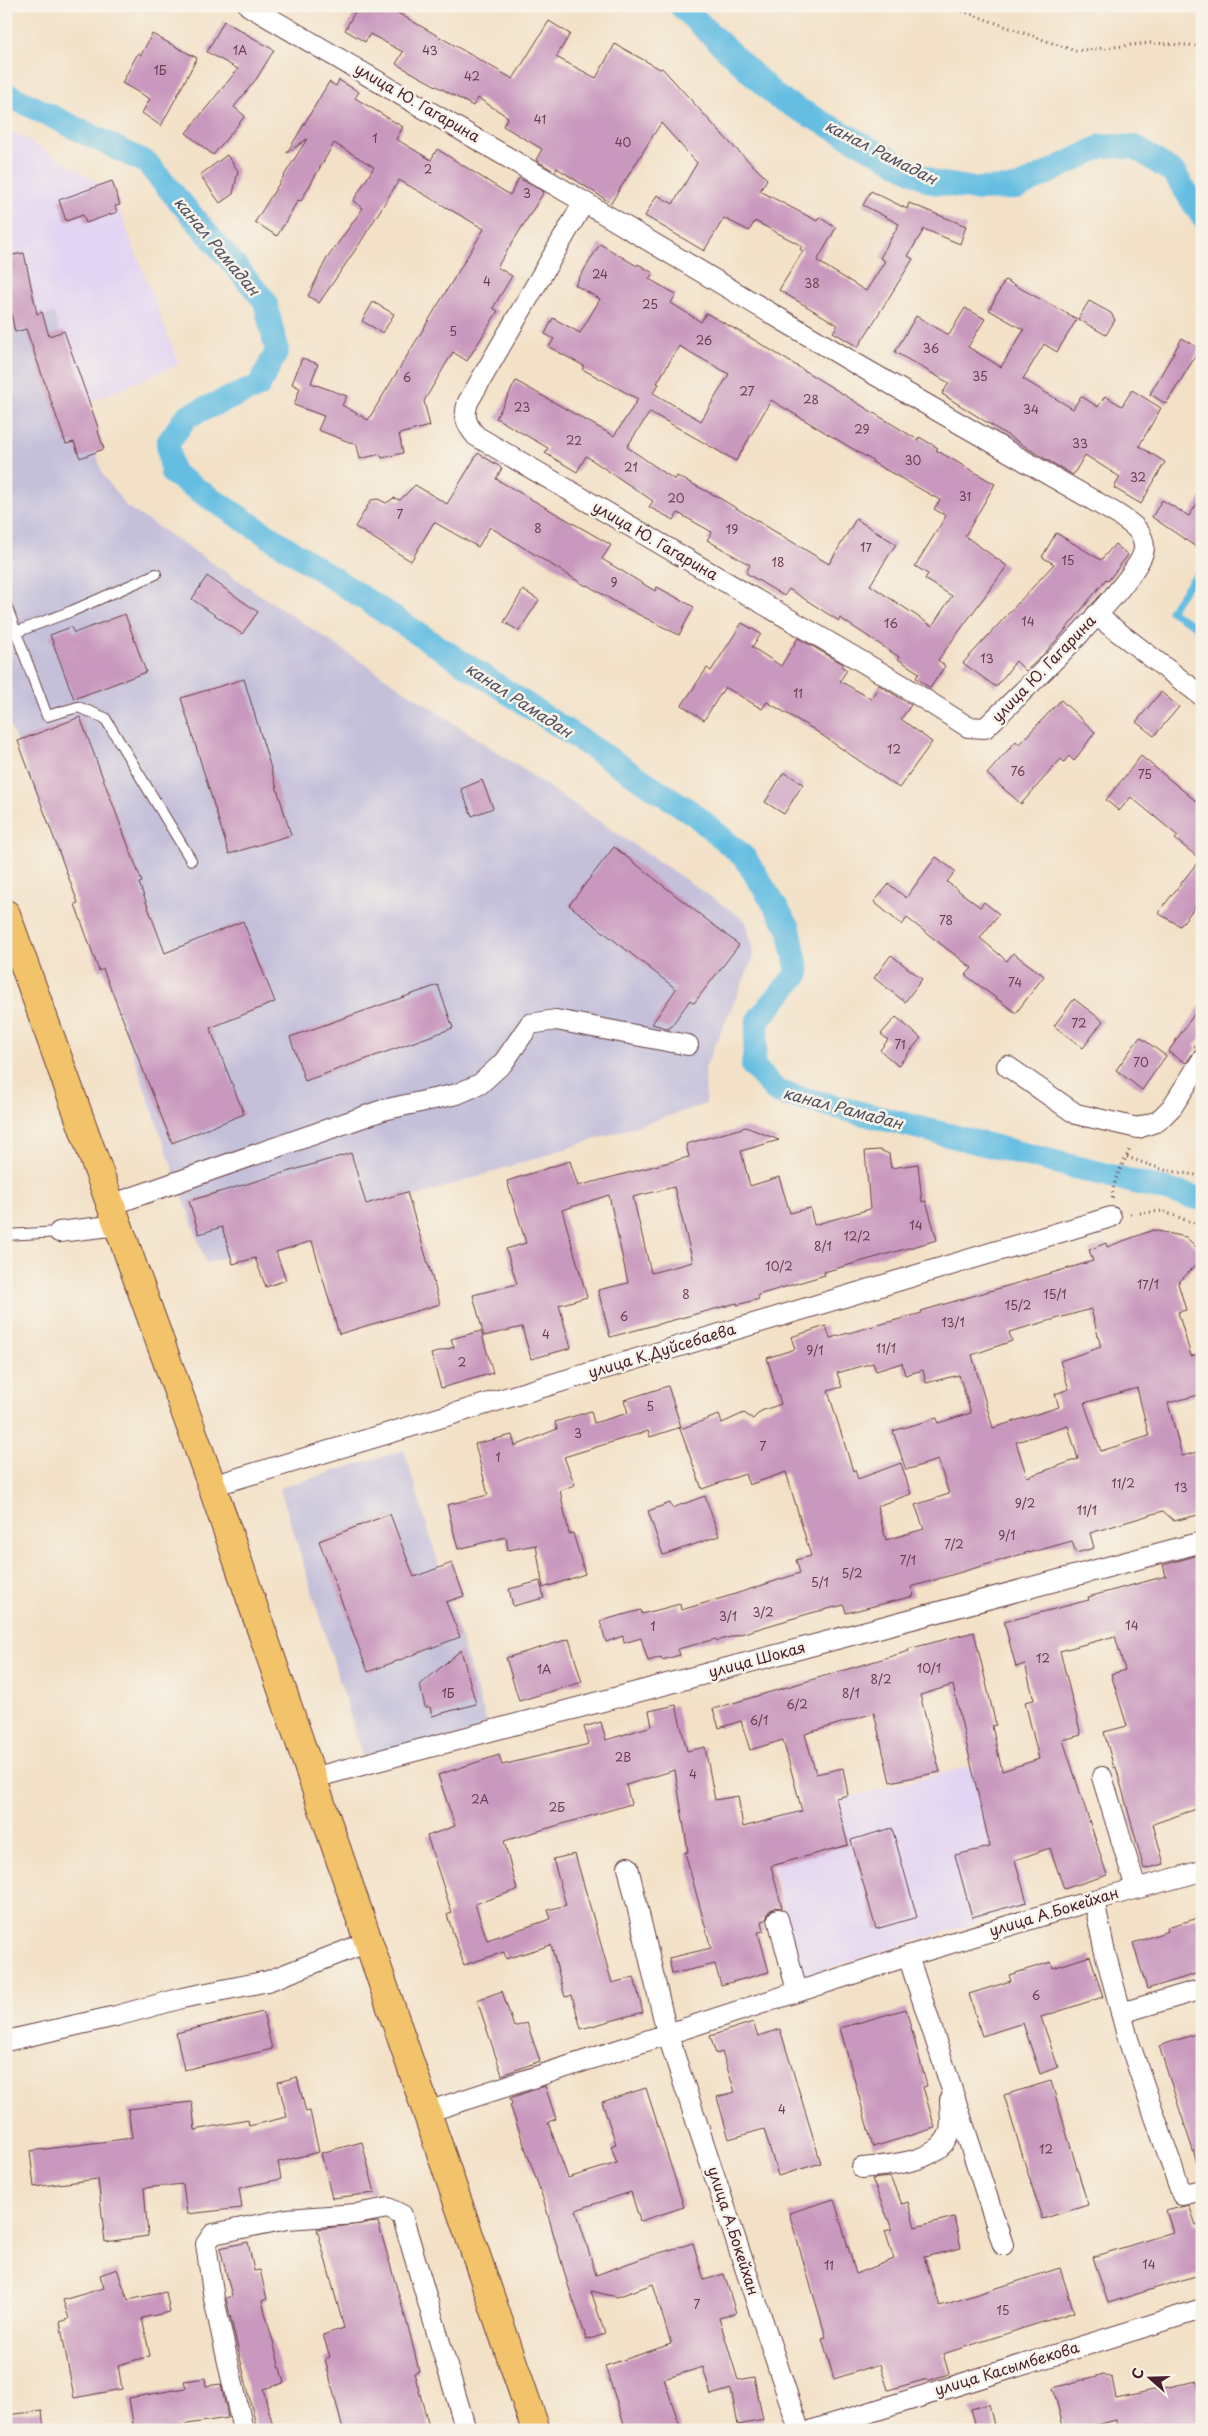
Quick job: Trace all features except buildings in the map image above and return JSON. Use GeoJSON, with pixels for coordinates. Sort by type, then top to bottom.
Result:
{"type":"FeatureCollection","features":[{"type":"Feature","properties":{"kind":"highway"},"geometry":{"type":"LineString","coordinates":[[6,914],[212,1486],[536,2430]]}},
{"type":"Feature","properties":{"kind":"street","name":"улица Ю. Гагарина"},"geometry":{"type":"LineString","coordinates":[[249,6],[584,202],[1138,528],[1143,540],[1142,560],[1117,594],[986,728],[968,727],[893,680],[476,436],[467,425],[464,415],[468,402],[584,202]]}},
{"type":"Feature","properties":{"kind":"street"},"geometry":{"type":"LineString","coordinates":[[1096,616],[1202,696]]}},
{"type":"Feature","properties":{"kind":"street"},"geometry":{"type":"LineString","coordinates":[[59,1232],[115,1215],[383,1110],[458,1094],[480,1084],[493,1075],[504,1063],[530,1024],[556,1020],[688,1045]]}},
{"type":"Feature","properties":{"kind":"street"},"geometry":{"type":"LineString","coordinates":[[1007,1066],[1076,1114],[1138,1128],[1158,1121],[1172,1107],[1202,1060]]}},
{"type":"Feature","properties":{"kind":"street","name":"улица К.Дуйсебаева"},"geometry":{"type":"LineString","coordinates":[[212,1486],[1111,1217]]}},
{"type":"Feature","properties":{"kind":"street","name":"улица Шокая"},"geometry":{"type":"LineString","coordinates":[[313,1778],[1202,1542]]}},
{"type":"Feature","properties":{"kind":"street"},"geometry":{"type":"LineString","coordinates":[[1102,1777],[1136,1888]]}},
{"type":"Feature","properties":{"kind":"street","name":"улица А.Бокейхан"},"geometry":{"type":"LineString","coordinates":[[628,1867],[667,2033],[799,2430]]}},
{"type":"Feature","properties":{"kind":"street","name":"улица А.Бокейхан"},"geometry":{"type":"LineString","coordinates":[[427,2112],[908,1956],[1094,1900],[1202,1871]]}},
{"type":"Feature","properties":{"kind":"street"},"geometry":{"type":"LineString","coordinates":[[1094,1900],[1121,2013],[1182,2196],[1202,2190]]}},
{"type":"Feature","properties":{"kind":"street"},"geometry":{"type":"LineString","coordinates":[[778,1919],[797,1991]]}},
{"type":"Feature","properties":{"kind":"street"},"geometry":{"type":"LineString","coordinates":[[6,2041],[116,2016],[182,1998],[268,1981],[368,1942]]}},
{"type":"Feature","properties":{"kind":"street"},"geometry":{"type":"LineString","coordinates":[[908,1956],[1003,2245]]}},
{"type":"Feature","properties":{"kind":"street"},"geometry":{"type":"LineString","coordinates":[[1121,2013],[1202,1989]]}},
{"type":"Feature","properties":{"kind":"street"},"geometry":{"type":"LineString","coordinates":[[862,2168],[902,2164],[940,2149],[950,2131],[949,2081]]}},
{"type":"Feature","properties":{"kind":"street"},"geometry":{"type":"LineString","coordinates":[[243,2430],[214,2299],[206,2244],[213,2234],[287,2219],[356,2214],[388,2208],[402,2215],[466,2430]]}},
{"type":"Feature","properties":{"kind":"street","name":"улица Касымбекова"},"geometry":{"type":"LineString","coordinates":[[813,2430],[1202,2309]]}},
{"type":"Feature","properties":{"kind":"lane"},"geometry":{"type":"LineString","coordinates":[[16,632],[72,611],[156,574]]}},
{"type":"Feature","properties":{"kind":"lane"},"geometry":{"type":"LineString","coordinates":[[6,605],[47,716],[78,707],[104,718],[191,860]]}},
{"type":"Feature","properties":{"kind":"lane"},"geometry":{"type":"LineString","coordinates":[[6,1235],[59,1232]]}},
{"type":"Feature","properties":{"kind":"path"},"geometry":{"type":"LineString","coordinates":[[948,6],[1075,52],[1151,43],[1202,46]]}},
{"type":"Feature","properties":{"kind":"path"},"geometry":{"type":"LineString","coordinates":[[1127,1158],[1164,1170],[1202,1176]]}},
{"type":"Feature","properties":{"kind":"path"},"geometry":{"type":"LineString","coordinates":[[1113,1185],[1120,1166]]}},
{"type":"Feature","properties":{"kind":"path"},"geometry":{"type":"LineString","coordinates":[[1111,1217],[1162,1211],[1202,1226]]}},
{"type":"Feature","properties":{"kind":"shaded area"},"geometry":{"type":"Polygon","coordinates":[[[6,127],[112,191],[179,364],[82,405],[54,313],[6,327],[6,127]]]}},
{"type":"Feature","properties":{"kind":"shaded area"},"geometry":{"type":"Polygon","coordinates":[[[54,313],[103,475],[126,506],[457,725],[745,920],[754,957],[705,1068],[706,1104],[206,1263],[106,977],[6,715],[6,327],[54,313]]]}},
{"type":"Feature","properties":{"kind":"shaded area"},"geometry":{"type":"Polygon","coordinates":[[[404,1450],[488,1728],[364,1761],[280,1488],[404,1450]]]}},
{"type":"Feature","properties":{"kind":"shaded area"},"geometry":{"type":"Polygon","coordinates":[[[991,1761],[1029,1906],[802,1976],[761,1820],[991,1761]]]}},
{"type":"Feature","properties":{"kind":"waterway","name":"канал Рамадан"},"geometry":{"type":"LineString","coordinates":[[681,6],[778,98],[932,182],[974,189],[1017,188],[1102,146],[1135,147],[1174,173],[1202,216]]}},
{"type":"Feature","properties":{"kind":"waterway","name":"канал Рамадан"},"geometry":{"type":"LineString","coordinates":[[6,94],[147,163],[265,301],[277,351],[259,386],[187,416],[168,443],[172,473],[694,814],[745,858],[789,928],[798,973],[758,1020],[753,1066],[777,1092],[1202,1199]]}},
{"type":"Feature","properties":{"kind":"waterway"},"geometry":{"type":"LineString","coordinates":[[1202,572],[1192,580],[1170,611],[1202,630]]}}]}
